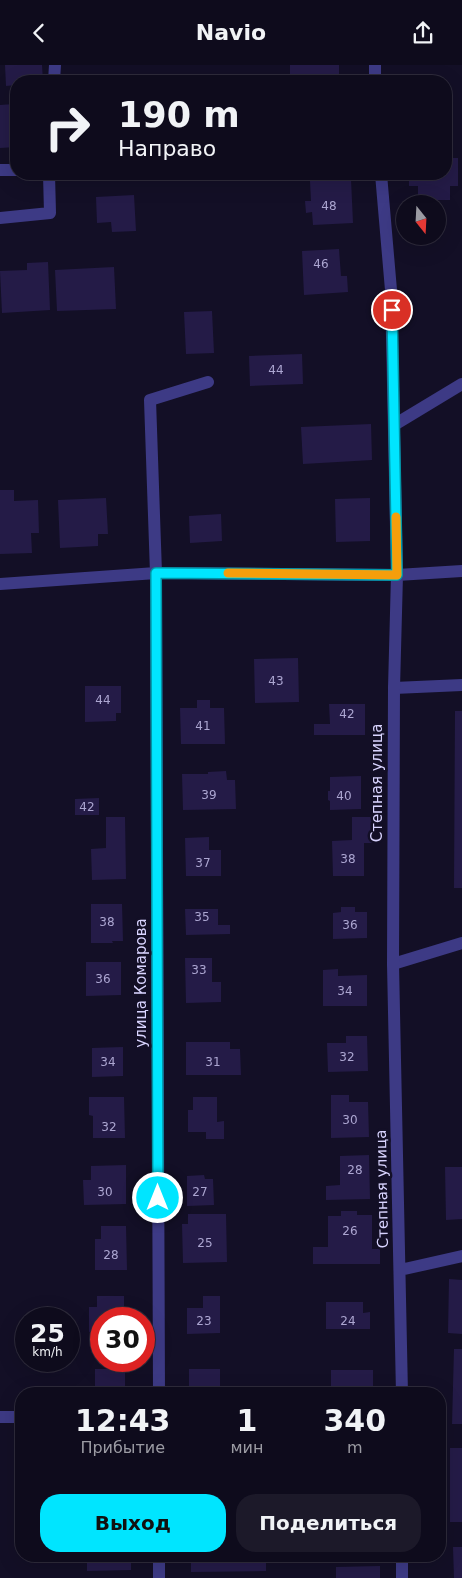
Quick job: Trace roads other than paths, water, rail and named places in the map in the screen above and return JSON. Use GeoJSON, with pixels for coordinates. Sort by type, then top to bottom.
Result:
{"type":"FeatureCollection","features":[{"type":"Feature","properties":{"kind":"street"},"geometry":{"type":"LineString","coordinates":[[0,218],[50,213],[49,180]]}},
{"type":"Feature","properties":{"kind":"street","name":"Степная улица"},"geometry":{"type":"LineString","coordinates":[[382,180],[391,290],[397,575],[394,688],[393,964],[402,1387]]}},
{"type":"Feature","properties":{"kind":"street","name":"улица Комарова"},"geometry":{"type":"LineString","coordinates":[[159,1387],[156,573],[150,401],[208,382]]}},
{"type":"Feature","properties":{"kind":"street"},"geometry":{"type":"LineString","coordinates":[[394,425],[462,384]]}},
{"type":"Feature","properties":{"kind":"street"},"geometry":{"type":"LineString","coordinates":[[0,584],[156,573],[397,575],[462,571]]}},
{"type":"Feature","properties":{"kind":"street"},"geometry":{"type":"LineString","coordinates":[[394,688],[462,685]]}},
{"type":"Feature","properties":{"kind":"street"},"geometry":{"type":"LineString","coordinates":[[393,964],[462,943]]}},
{"type":"Feature","properties":{"kind":"street"},"geometry":{"type":"LineString","coordinates":[[400,1270],[462,1256]]}},
{"type":"Feature","properties":{"kind":"street"},"geometry":{"type":"LineString","coordinates":[[0,1417],[15,1417]]}},
{"type":"Feature","properties":{"kind":"street"},"geometry":{"type":"LineString","coordinates":[[159,1562],[159,1578]]}},
{"type":"Feature","properties":{"kind":"street"},"geometry":{"type":"LineString","coordinates":[[402,1562],[402,1578]]}}]}
